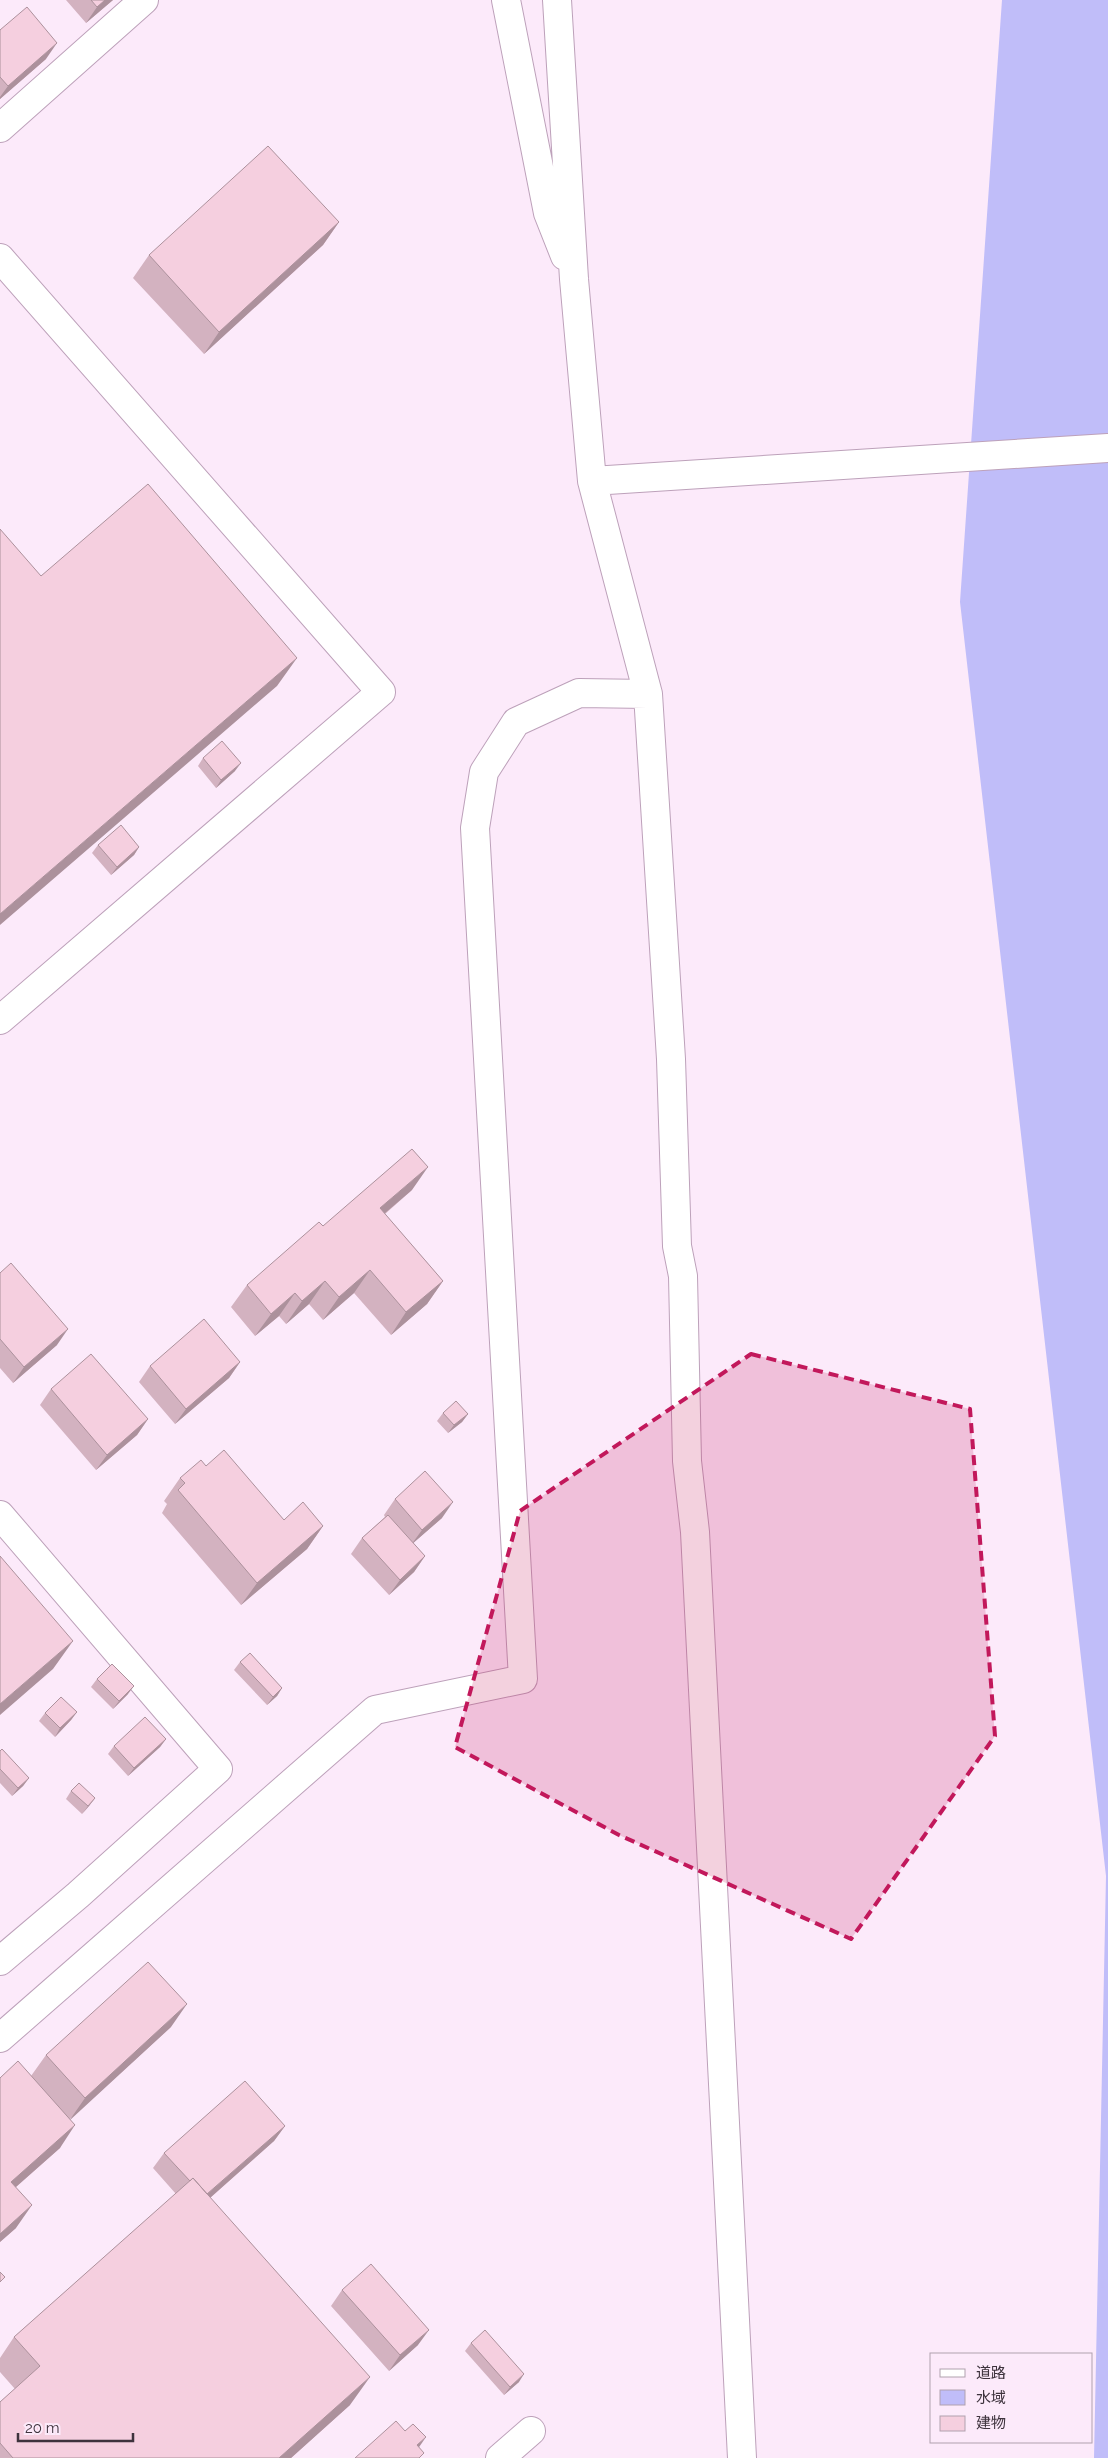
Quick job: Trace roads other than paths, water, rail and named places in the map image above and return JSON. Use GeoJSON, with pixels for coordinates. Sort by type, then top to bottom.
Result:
{"type":"FeatureCollection","features":[{"type":"Feature","properties":{"kind":"street"},"geometry":{"type":"LineString","coordinates":[[0,128],[144,0]]}},
{"type":"Feature","properties":{"kind":"street"},"geometry":{"type":"LineString","coordinates":[[506,0],[548,213],[574,279]]}},
{"type":"Feature","properties":{"kind":"street"},"geometry":{"type":"LineString","coordinates":[[557,0],[574,279],[592,480],[648,694],[671,1059],[677,1246],[683,1276],[687,1461],[694,1532],[742,2458]]}},
{"type":"Feature","properties":{"kind":"street"},"geometry":{"type":"LineString","coordinates":[[0,258],[381,692],[0,1020]]}},
{"type":"Feature","properties":{"kind":"street"},"geometry":{"type":"LineString","coordinates":[[592,480],[1108,448]]}},
{"type":"Feature","properties":{"kind":"street"},"geometry":{"type":"LineString","coordinates":[[0,2038],[375,1710],[523,1679],[475,828],[484,772],[516,722],[579,693],[648,694]]}},
{"type":"Feature","properties":{"kind":"street"},"geometry":{"type":"LineString","coordinates":[[0,1515],[218,1769],[78,1895],[0,1961]]}},
{"type":"Feature","properties":{"kind":"street"},"geometry":{"type":"LineString","coordinates":[[500,2458],[531,2431]]}},
{"type":"Feature","properties":{"kind":"water"},"geometry":{"type":"Polygon","coordinates":[[[1002,0],[1108,0],[1108,2458],[1094,2458],[1106,1876],[960,602],[1002,0]]]}}]}
